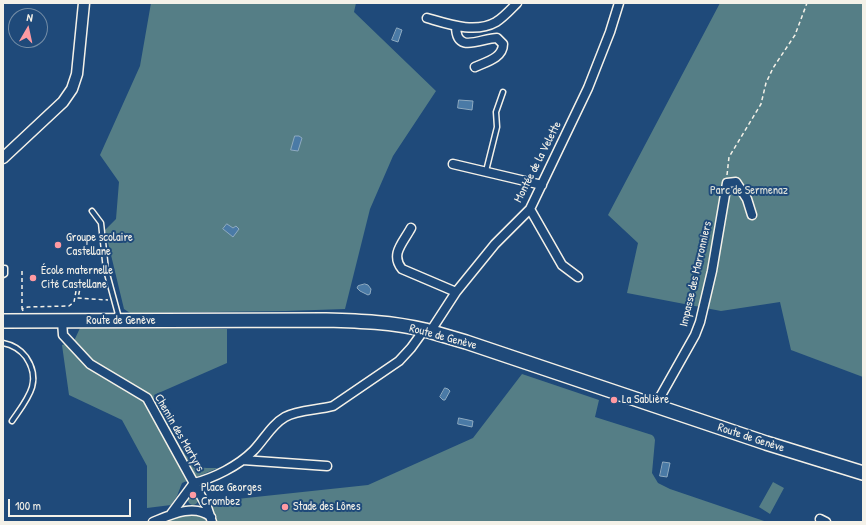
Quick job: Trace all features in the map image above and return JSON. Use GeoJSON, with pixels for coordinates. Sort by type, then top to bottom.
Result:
{"type":"FeatureCollection","features":[{"type":"Feature","properties":{"kind":"main road","name":"Route de Genève"},"geometry":{"type":"LineString","coordinates":[[3,321],[359,321],[400,325],[466,342],[766,443],[863,473]]}},
{"type":"Feature","properties":{"kind":"street"},"geometry":{"type":"LineString","coordinates":[[3,158],[63,102],[72,89],[77,74],[84,3]]}},
{"type":"Feature","properties":{"kind":"street"},"geometry":{"type":"LineString","coordinates":[[427,18],[456,26],[473,28],[496,22],[507,14],[517,3]]}},
{"type":"Feature","properties":{"kind":"street","name":"Montée de la Velette"},"geometry":{"type":"LineString","coordinates":[[194,483],[208,479],[243,460],[253,451],[277,423],[286,416],[294,413],[333,406],[390,368],[427,331],[495,244],[530,209],[588,88],[610,32],[619,3]]}},
{"type":"Feature","properties":{"kind":"street"},"geometry":{"type":"LineString","coordinates":[[456,26],[456,34],[462,41],[473,44],[497,38],[503,44],[503,48],[497,56],[475,67]]}},
{"type":"Feature","properties":{"kind":"street"},"geometry":{"type":"LineString","coordinates":[[453,164],[542,185]]}},
{"type":"Feature","properties":{"kind":"street"},"geometry":{"type":"LineString","coordinates":[[727,183],[736,182],[747,199],[752,215]]}},
{"type":"Feature","properties":{"kind":"street","name":"Impasse des Marronniers"},"geometry":{"type":"LineString","coordinates":[[655,406],[695,336],[700,322],[712,270],[727,183]]}},
{"type":"Feature","properties":{"kind":"street"},"geometry":{"type":"LineString","coordinates":[[530,209],[562,264],[578,277]]}},
{"type":"Feature","properties":{"kind":"street"},"geometry":{"type":"LineString","coordinates":[[411,228],[397,252],[396,258],[402,270],[456,292]]}},
{"type":"Feature","properties":{"kind":"street","name":"Chemin des Martyrs"},"geometry":{"type":"LineString","coordinates":[[62,321],[63,335],[90,364],[147,398],[212,519]]}},
{"type":"Feature","properties":{"kind":"street"},"geometry":{"type":"LineString","coordinates":[[243,460],[327,466]]}},
{"type":"Feature","properties":{"kind":"street"},"geometry":{"type":"LineString","coordinates":[[171,514],[194,483]]}},
{"type":"Feature","properties":{"kind":"street"},"geometry":{"type":"LineString","coordinates":[[153,522],[171,514],[185,511],[198,511],[212,519]]}},
{"type":"Feature","properties":{"kind":"lane"},"geometry":{"type":"LineString","coordinates":[[486,172],[496,127],[496,112],[503,92]]}},
{"type":"Feature","properties":{"kind":"lane"},"geometry":{"type":"LineString","coordinates":[[92,210],[100,223],[106,270],[120,321]]}},
{"type":"Feature","properties":{"kind":"lane"},"geometry":{"type":"LineString","coordinates":[[3,268],[5,268],[5,274],[3,275]]}},
{"type":"Feature","properties":{"kind":"lane"},"geometry":{"type":"LineString","coordinates":[[3,343],[11,344],[22,352],[34,373],[34,384],[28,397],[12,421]]}},
{"type":"Feature","properties":{"kind":"path"},"geometry":{"type":"LineString","coordinates":[[727,183],[726,172],[729,157],[761,104],[766,83],[780,56],[795,36],[808,3]]}},
{"type":"Feature","properties":{"kind":"path"},"geometry":{"type":"LineString","coordinates":[[22,271],[22,310],[28,307],[69,306],[74,302],[77,290],[78,298]]}},
{"type":"Feature","properties":{"kind":"path"},"geometry":{"type":"LineString","coordinates":[[78,298],[81,284]]}},
{"type":"Feature","properties":{"kind":"path"},"geometry":{"type":"LineString","coordinates":[[78,298],[114,301]]}},
{"type":"Feature","properties":{"kind":"green space"},"geometry":{"type":"Polygon","coordinates":[[[151,3],[356,3],[354,12],[436,91],[393,156],[370,209],[345,309],[130,313],[124,309],[105,230],[116,219],[119,182],[100,155],[140,66],[151,3]]]}},
{"type":"Feature","properties":{"kind":"green space","name":"Parc de Sermenaz"},"geometry":{"type":"Polygon","coordinates":[[[720,3],[863,3],[863,377],[791,350],[780,302],[721,311],[627,293],[638,243],[608,215],[720,3]]]}},
{"type":"Feature","properties":{"kind":"green space"},"geometry":{"type":"Polygon","coordinates":[[[80,328],[227,329],[227,363],[154,395],[172,432],[188,458],[193,463],[205,468],[218,468],[182,483],[177,496],[171,505],[147,508],[147,466],[122,420],[69,395],[62,345],[74,341],[80,328]]]}},
{"type":"Feature","properties":{"kind":"green space"},"geometry":{"type":"Polygon","coordinates":[[[522,374],[599,400],[595,417],[652,435],[655,440],[652,473],[658,483],[670,489],[767,522],[159,522],[218,501],[368,485],[473,438],[522,374]]]}},
{"type":"Feature","properties":{"kind":"green space"},"geometry":{"type":"Polygon","coordinates":[[[773,482],[784,488],[770,514],[759,507],[773,482]]]}},
{"type":"Feature","properties":{"kind":"green space"},"geometry":{"type":"Polygon","coordinates":[[[191,495],[195,495],[197,496],[197,504],[191,505],[188,502],[188,498],[191,495]]]}},
{"type":"Feature","properties":{"kind":"water"},"geometry":{"type":"Polygon","coordinates":[[[397,28],[402,30],[398,42],[392,40],[397,28]]]}},
{"type":"Feature","properties":{"kind":"water"},"geometry":{"type":"Polygon","coordinates":[[[459,100],[473,101],[472,110],[458,108],[459,100]]]}},
{"type":"Feature","properties":{"kind":"water"},"geometry":{"type":"Polygon","coordinates":[[[295,136],[302,138],[298,151],[291,150],[295,136]]]}},
{"type":"Feature","properties":{"kind":"water"},"geometry":{"type":"Polygon","coordinates":[[[227,224],[233,228],[236,226],[239,229],[233,237],[223,229],[227,224]]]}},
{"type":"Feature","properties":{"kind":"water"},"geometry":{"type":"Polygon","coordinates":[[[365,284],[371,289],[370,294],[368,295],[357,288],[358,286],[365,284]]]}},
{"type":"Feature","properties":{"kind":"water"},"geometry":{"type":"Polygon","coordinates":[[[445,388],[450,391],[445,400],[443,400],[440,397],[445,388]]]}},
{"type":"Feature","properties":{"kind":"water"},"geometry":{"type":"Polygon","coordinates":[[[459,418],[473,421],[472,427],[458,424],[459,418]]]}},
{"type":"Feature","properties":{"kind":"water"},"geometry":{"type":"Polygon","coordinates":[[[663,462],[670,463],[667,477],[660,476],[663,462]]]}},
{"type":"Feature","properties":{"kind":"place","name":"Groupe scolaire Castellane"},"geometry":{"type":"Point","coordinates":[58,245]}},
{"type":"Feature","properties":{"kind":"place","name":"École maternelle Cité Castellane"},"geometry":{"type":"Point","coordinates":[33,278]}},
{"type":"Feature","properties":{"kind":"place","name":"La Sablière"},"geometry":{"type":"Point","coordinates":[614,400]}},
{"type":"Feature","properties":{"kind":"place","name":"Place Georges Crombez"},"geometry":{"type":"Point","coordinates":[193,495]}},
{"type":"Feature","properties":{"kind":"place","name":"Stade des Lônes"},"geometry":{"type":"Point","coordinates":[285,507]}}]}
